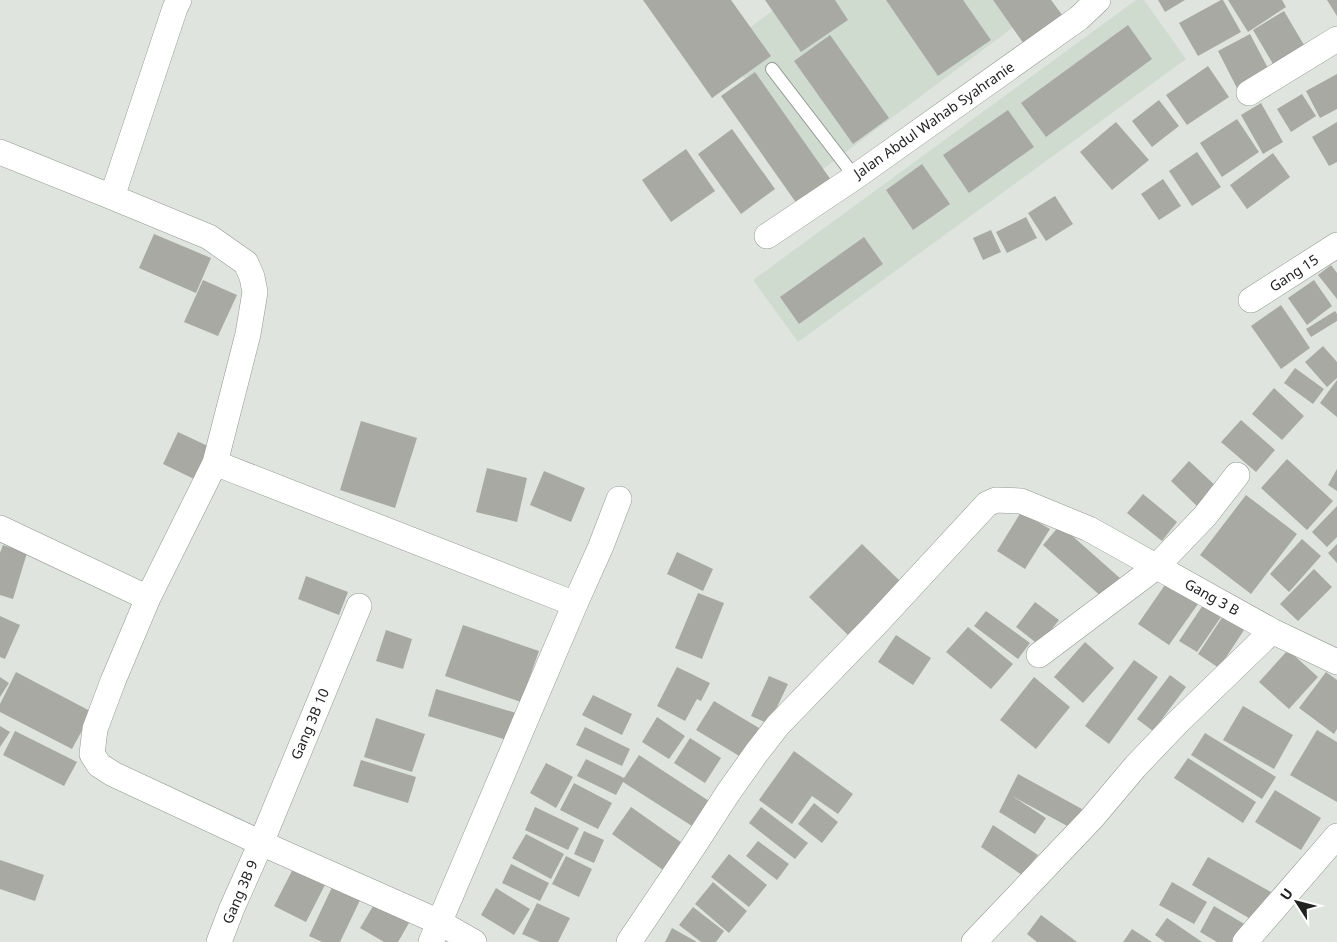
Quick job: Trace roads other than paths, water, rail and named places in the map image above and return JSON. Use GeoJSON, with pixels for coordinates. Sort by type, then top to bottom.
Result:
{"type":"FeatureCollection","features":[{"type":"Feature","properties":{"kind":"street"},"geometry":{"type":"LineString","coordinates":[[112,197],[179,0]]}},
{"type":"Feature","properties":{"kind":"street","name":"Jalan Abdul Wahab Syahranie"},"geometry":{"type":"LineString","coordinates":[[767,236],[855,177],[1079,18],[1098,0]]}},
{"type":"Feature","properties":{"kind":"street"},"geometry":{"type":"LineString","coordinates":[[1249,93],[1337,39]]}},
{"type":"Feature","properties":{"kind":"street"},"geometry":{"type":"LineString","coordinates":[[0,152],[210,237],[246,263],[252,277],[255,292],[248,334],[215,463],[148,598],[98,721],[92,754],[99,765],[113,774],[261,842],[435,932],[474,942]]}},
{"type":"Feature","properties":{"kind":"street","name":"Gang 15"},"geometry":{"type":"LineString","coordinates":[[1251,300],[1337,245]]}},
{"type":"Feature","properties":{"kind":"street"},"geometry":{"type":"LineString","coordinates":[[215,463],[575,604]]}},
{"type":"Feature","properties":{"kind":"street"},"geometry":{"type":"LineString","coordinates":[[1039,655],[1156,567],[1205,516],[1237,475]]}},
{"type":"Feature","properties":{"kind":"street"},"geometry":{"type":"LineString","coordinates":[[435,932],[619,500]]}},
{"type":"Feature","properties":{"kind":"street","name":"Gang 3 B"},"geometry":{"type":"LineString","coordinates":[[629,942],[728,793],[767,739],[987,504],[996,500],[1021,501],[1089,529],[1272,630],[1337,662]]}},
{"type":"Feature","properties":{"kind":"street"},"geometry":{"type":"LineString","coordinates":[[0,528],[148,598]]}},
{"type":"Feature","properties":{"kind":"street","name":"Gang 3B 10"},"geometry":{"type":"LineString","coordinates":[[261,842],[359,606]]}},
{"type":"Feature","properties":{"kind":"street"},"geometry":{"type":"LineString","coordinates":[[974,942],[1092,818],[1135,767],[1169,731],[1272,630]]}},
{"type":"Feature","properties":{"kind":"street"},"geometry":{"type":"LineString","coordinates":[[1245,942],[1337,836]]}},
{"type":"Feature","properties":{"kind":"street","name":"Gang 3B 9"},"geometry":{"type":"LineString","coordinates":[[219,942],[261,842]]}},
{"type":"Feature","properties":{"kind":"lane"},"geometry":{"type":"LineString","coordinates":[[772,69],[855,177]]}}]}
